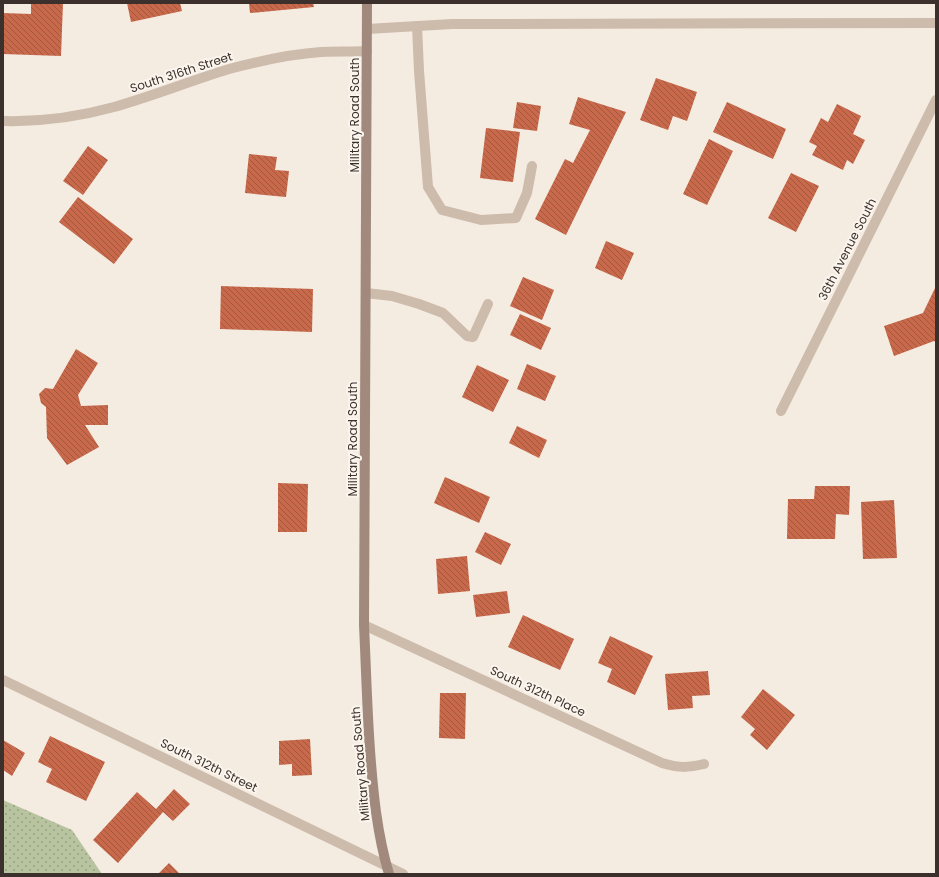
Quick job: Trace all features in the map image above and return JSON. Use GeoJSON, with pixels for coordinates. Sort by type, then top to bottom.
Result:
{"type":"FeatureCollection","features":[{"type":"Feature","properties":{"kind":"main road","name":"Military Road South"},"geometry":{"type":"LineString","coordinates":[[367,3],[364,625],[372,774],[378,822],[388,870]]}},
{"type":"Feature","properties":{"kind":"street"},"geometry":{"type":"LineString","coordinates":[[367,29],[452,24],[936,23]]}},
{"type":"Feature","properties":{"kind":"street"},"geometry":{"type":"LineString","coordinates":[[417,26],[428,187],[442,210],[481,220],[516,218],[527,193],[532,166]]}},
{"type":"Feature","properties":{"kind":"street","name":"South 316th Street"},"geometry":{"type":"LineString","coordinates":[[3,121],[42,120],[93,112],[137,100],[230,69],[289,56],[321,52],[367,52]]}},
{"type":"Feature","properties":{"kind":"street","name":"36th Avenue South"},"geometry":{"type":"LineString","coordinates":[[781,410],[936,100]]}},
{"type":"Feature","properties":{"kind":"street"},"geometry":{"type":"LineString","coordinates":[[366,293],[392,296],[443,313],[468,336],[473,337],[488,304]]}},
{"type":"Feature","properties":{"kind":"street","name":"South 312th Place"},"geometry":{"type":"LineString","coordinates":[[364,625],[662,763],[682,768],[704,764]]}},
{"type":"Feature","properties":{"kind":"street","name":"South 312th Street"},"geometry":{"type":"LineString","coordinates":[[3,680],[388,870],[403,874]]}},
{"type":"Feature","properties":{"kind":"green space"},"geometry":{"type":"Polygon","coordinates":[[[3,800],[72,830],[102,874],[3,874],[3,800]]]}},
{"type":"Feature","properties":{"kind":"building"},"geometry":{"type":"Polygon","coordinates":[[[31,3],[63,3],[61,56],[3,54],[3,13],[31,14],[31,3]]]}},
{"type":"Feature","properties":{"kind":"building"},"geometry":{"type":"Polygon","coordinates":[[[127,3],[180,3],[182,11],[131,22],[127,3]]]}},
{"type":"Feature","properties":{"kind":"building"},"geometry":{"type":"Polygon","coordinates":[[[249,3],[313,3],[314,7],[250,13],[249,3]]]}},
{"type":"Feature","properties":{"kind":"building"},"geometry":{"type":"Polygon","coordinates":[[[656,78],[697,92],[687,121],[673,116],[668,130],[640,120],[656,78]]]}},
{"type":"Feature","properties":{"kind":"building"},"geometry":{"type":"Polygon","coordinates":[[[578,97],[626,112],[566,235],[535,219],[565,159],[573,163],[590,130],[569,124],[578,97]]]}},
{"type":"Feature","properties":{"kind":"building"},"geometry":{"type":"Polygon","coordinates":[[[517,102],[541,106],[537,131],[513,128],[517,102]]]}},
{"type":"Feature","properties":{"kind":"building"},"geometry":{"type":"Polygon","coordinates":[[[727,102],[786,129],[773,159],[713,132],[727,102]]]}},
{"type":"Feature","properties":{"kind":"building"},"geometry":{"type":"Polygon","coordinates":[[[837,104],[861,116],[853,134],[865,140],[853,164],[847,160],[843,170],[812,155],[817,146],[809,142],[821,118],[828,122],[837,104]]]}},
{"type":"Feature","properties":{"kind":"building"},"geometry":{"type":"Polygon","coordinates":[[[486,128],[520,132],[513,182],[480,178],[486,128]]]}},
{"type":"Feature","properties":{"kind":"building"},"geometry":{"type":"Polygon","coordinates":[[[709,139],[733,151],[707,205],[683,194],[709,139]]]}},
{"type":"Feature","properties":{"kind":"building"},"geometry":{"type":"Polygon","coordinates":[[[88,146],[108,160],[83,195],[63,181],[88,146]]]}},
{"type":"Feature","properties":{"kind":"building"},"geometry":{"type":"Polygon","coordinates":[[[249,154],[277,157],[275,170],[289,171],[286,197],[245,193],[249,154]]]}},
{"type":"Feature","properties":{"kind":"building"},"geometry":{"type":"Polygon","coordinates":[[[791,173],[819,186],[796,232],[768,218],[791,173]]]}},
{"type":"Feature","properties":{"kind":"building"},"geometry":{"type":"Polygon","coordinates":[[[78,197],[133,239],[114,264],[59,222],[78,197]]]}},
{"type":"Feature","properties":{"kind":"building"},"geometry":{"type":"Polygon","coordinates":[[[606,241],[634,253],[622,280],[595,268],[606,241]]]}},
{"type":"Feature","properties":{"kind":"building"},"geometry":{"type":"Polygon","coordinates":[[[523,277],[554,290],[542,320],[510,306],[523,277]]]}},
{"type":"Feature","properties":{"kind":"building"},"geometry":{"type":"Polygon","coordinates":[[[221,286],[313,289],[312,332],[220,329],[221,286]]]}},
{"type":"Feature","properties":{"kind":"building"},"geometry":{"type":"Polygon","coordinates":[[[936,286],[936,342],[934,341],[894,356],[884,326],[923,313],[936,286]]]}},
{"type":"Feature","properties":{"kind":"building"},"geometry":{"type":"Polygon","coordinates":[[[520,314],[551,328],[541,350],[510,335],[520,314]]]}},
{"type":"Feature","properties":{"kind":"building"},"geometry":{"type":"Polygon","coordinates":[[[76,349],[98,363],[78,395],[81,406],[108,405],[108,425],[85,425],[99,447],[67,465],[47,438],[46,407],[41,403],[39,394],[45,388],[53,389],[76,349]]]}},
{"type":"Feature","properties":{"kind":"building"},"geometry":{"type":"Polygon","coordinates":[[[527,364],[556,376],[545,401],[517,389],[527,364]]]}},
{"type":"Feature","properties":{"kind":"building"},"geometry":{"type":"Polygon","coordinates":[[[477,365],[509,380],[493,412],[462,397],[477,365]]]}},
{"type":"Feature","properties":{"kind":"building"},"geometry":{"type":"Polygon","coordinates":[[[517,426],[547,440],[539,458],[509,443],[517,426]]]}},
{"type":"Feature","properties":{"kind":"building"},"geometry":{"type":"Polygon","coordinates":[[[445,477],[490,497],[479,523],[434,503],[445,477]]]}},
{"type":"Feature","properties":{"kind":"building"},"geometry":{"type":"Polygon","coordinates":[[[278,483],[308,484],[307,532],[278,532],[278,483]]]}},
{"type":"Feature","properties":{"kind":"building"},"geometry":{"type":"Polygon","coordinates":[[[815,486],[850,486],[849,515],[836,514],[835,539],[787,539],[788,499],[814,499],[815,486]]]}},
{"type":"Feature","properties":{"kind":"building"},"geometry":{"type":"Polygon","coordinates":[[[894,500],[897,558],[863,559],[861,502],[894,500]]]}},
{"type":"Feature","properties":{"kind":"building"},"geometry":{"type":"Polygon","coordinates":[[[485,532],[511,544],[501,565],[475,552],[485,532]]]}},
{"type":"Feature","properties":{"kind":"building"},"geometry":{"type":"Polygon","coordinates":[[[467,556],[470,591],[438,594],[436,559],[467,556]]]}},
{"type":"Feature","properties":{"kind":"building"},"geometry":{"type":"Polygon","coordinates":[[[507,591],[510,613],[476,617],[473,595],[507,591]]]}},
{"type":"Feature","properties":{"kind":"building"},"geometry":{"type":"Polygon","coordinates":[[[523,615],[574,639],[560,670],[508,647],[523,615]]]}},
{"type":"Feature","properties":{"kind":"building"},"geometry":{"type":"Polygon","coordinates":[[[610,636],[653,656],[635,695],[607,682],[612,669],[598,663],[610,636]]]}},
{"type":"Feature","properties":{"kind":"building"},"geometry":{"type":"Polygon","coordinates":[[[708,671],[710,695],[692,696],[693,708],[668,710],[665,674],[708,671]]]}},
{"type":"Feature","properties":{"kind":"building"},"geometry":{"type":"Polygon","coordinates":[[[763,689],[795,715],[767,750],[750,735],[755,729],[741,717],[763,689]]]}},
{"type":"Feature","properties":{"kind":"building"},"geometry":{"type":"Polygon","coordinates":[[[440,693],[466,693],[465,739],[439,738],[440,693]]]}},
{"type":"Feature","properties":{"kind":"building"},"geometry":{"type":"Polygon","coordinates":[[[50,736],[105,762],[86,801],[46,782],[52,769],[38,762],[50,736]]]}},
{"type":"Feature","properties":{"kind":"building"},"geometry":{"type":"Polygon","coordinates":[[[310,739],[312,775],[292,776],[292,764],[279,765],[279,741],[310,739]]]}},
{"type":"Feature","properties":{"kind":"building"},"geometry":{"type":"Polygon","coordinates":[[[3,740],[25,753],[12,776],[3,770],[3,740]]]}},
{"type":"Feature","properties":{"kind":"building"},"geometry":{"type":"Polygon","coordinates":[[[174,789],[190,804],[173,821],[163,812],[118,863],[93,840],[137,792],[156,809],[174,789]]]}},
{"type":"Feature","properties":{"kind":"building"},"geometry":{"type":"Polygon","coordinates":[[[169,863],[180,874],[158,874],[169,863]]]}}]}
